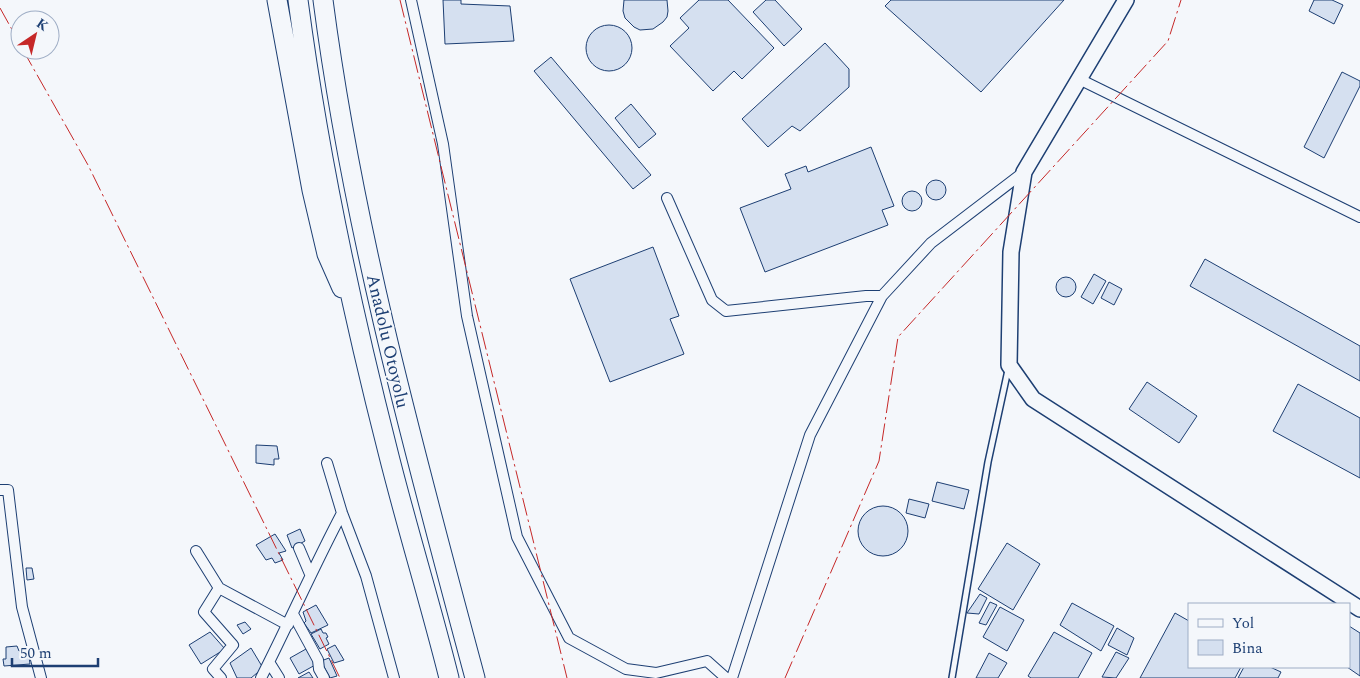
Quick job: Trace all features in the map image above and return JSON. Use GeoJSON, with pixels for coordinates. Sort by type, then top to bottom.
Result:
{"type":"FeatureCollection","features":[{"type":"Feature","properties":{"kind":"highway"},"geometry":{"type":"LineString","coordinates":[[277,0],[312,190],[327,254],[357,322]]}},
{"type":"Feature","properties":{"kind":"highway","name":"Anadolu Otoyolu"},"geometry":{"type":"LineString","coordinates":[[298,0],[304,46],[331,200],[357,322],[388,452],[449,678]]}},
{"type":"Feature","properties":{"kind":"highway","name":"Anadolu Otoyolu"},"geometry":{"type":"LineString","coordinates":[[323,0],[343,128],[397,383],[475,678]]}},
{"type":"Feature","properties":{"kind":"street"},"geometry":{"type":"LineString","coordinates":[[411,0],[443,144],[466,316],[517,537],[569,638],[626,669],[656,673],[707,662],[726,678]]}},
{"type":"Feature","properties":{"kind":"street"},"geometry":{"type":"LineString","coordinates":[[1126,0],[1024,172],[1011,252],[1009,365],[1033,399],[1360,609]]}},
{"type":"Feature","properties":{"kind":"street"},"geometry":{"type":"LineString","coordinates":[[1079,79],[1360,217]]}},
{"type":"Feature","properties":{"kind":"street"},"geometry":{"type":"LineString","coordinates":[[732,678],[810,436],[882,296],[931,243],[1024,172]]}},
{"type":"Feature","properties":{"kind":"street"},"geometry":{"type":"LineString","coordinates":[[667,198],[712,300],[726,311],[866,296],[882,296]]}},
{"type":"Feature","properties":{"kind":"street"},"geometry":{"type":"LineString","coordinates":[[328,463],[342,513],[366,576],[394,678]]}},
{"type":"Feature","properties":{"kind":"street"},"geometry":{"type":"LineString","coordinates":[[0,490],[8,490],[22,607],[41,678]]}},
{"type":"Feature","properties":{"kind":"street"},"geometry":{"type":"LineString","coordinates":[[261,678],[294,614],[310,574],[342,513]]}},
{"type":"Feature","properties":{"kind":"street"},"geometry":{"type":"LineString","coordinates":[[299,548],[310,574]]}},
{"type":"Feature","properties":{"kind":"street"},"geometry":{"type":"LineString","coordinates":[[196,550],[219,588],[288,625]]}},
{"type":"Feature","properties":{"kind":"street"},"geometry":{"type":"LineString","coordinates":[[219,588],[204,612],[233,645],[213,669],[221,678]]}},
{"type":"Feature","properties":{"kind":"street"},"geometry":{"type":"LineString","coordinates":[[294,614],[318,660],[319,669],[324,678]]}},
{"type":"Feature","properties":{"kind":"street"},"geometry":{"type":"LineString","coordinates":[[269,662],[279,678]]}},
{"type":"Feature","properties":{"kind":"lane"},"geometry":{"type":"LineString","coordinates":[[952,678],[988,462],[1009,365]]}},
{"type":"Feature","properties":{"kind":"building"},"geometry":{"type":"Polygon","coordinates":[[[443,0],[461,0],[461,4],[510,6],[514,41],[445,44],[443,0]]]}},
{"type":"Feature","properties":{"kind":"building"},"geometry":{"type":"Polygon","coordinates":[[[624,0],[667,0],[667,17],[653,29],[640,30],[625,18],[623,11],[624,0]]]}},
{"type":"Feature","properties":{"kind":"building"},"geometry":{"type":"Polygon","coordinates":[[[699,0],[728,0],[774,48],[742,79],[734,71],[713,91],[670,46],[689,28],[680,18],[699,0]]]}},
{"type":"Feature","properties":{"kind":"building"},"geometry":{"type":"Polygon","coordinates":[[[766,0],[775,0],[802,29],[784,46],[753,12],[766,0]]]}},
{"type":"Feature","properties":{"kind":"building"},"geometry":{"type":"Polygon","coordinates":[[[891,0],[1064,0],[981,92],[885,6],[891,0]]]}},
{"type":"Feature","properties":{"kind":"building"},"geometry":{"type":"Polygon","coordinates":[[[1314,0],[1332,0],[1343,5],[1334,24],[1309,11],[1314,0]]]}},
{"type":"Feature","properties":{"kind":"building"},"geometry":{"type":"Polygon","coordinates":[[[609,25],[622,29],[628,35],[632,48],[628,61],[622,67],[609,71],[596,67],[590,61],[586,48],[590,35],[596,29],[609,25]]]}},
{"type":"Feature","properties":{"kind":"building"},"geometry":{"type":"Polygon","coordinates":[[[825,43],[849,69],[849,87],[800,131],[792,126],[768,147],[742,119],[825,43]]]}},
{"type":"Feature","properties":{"kind":"building"},"geometry":{"type":"Polygon","coordinates":[[[551,57],[651,175],[633,189],[534,71],[551,57]]]}},
{"type":"Feature","properties":{"kind":"building"},"geometry":{"type":"Polygon","coordinates":[[[1342,72],[1360,81],[1360,86],[1324,158],[1304,147],[1342,72]]]}},
{"type":"Feature","properties":{"kind":"building"},"geometry":{"type":"Polygon","coordinates":[[[631,104],[656,134],[639,148],[615,118],[631,104]]]}},
{"type":"Feature","properties":{"kind":"building"},"geometry":{"type":"Polygon","coordinates":[[[871,147],[894,206],[882,210],[888,225],[765,272],[740,208],[791,189],[785,174],[806,166],[808,172],[871,147]]]}},
{"type":"Feature","properties":{"kind":"building"},"geometry":{"type":"Polygon","coordinates":[[[936,180],[943,183],[946,190],[943,197],[936,200],[929,197],[926,190],[929,183],[936,180]]]}},
{"type":"Feature","properties":{"kind":"building"},"geometry":{"type":"Polygon","coordinates":[[[908,191],[916,191],[922,197],[922,205],[916,211],[908,211],[902,205],[902,197],[908,191]]]}},
{"type":"Feature","properties":{"kind":"building"},"geometry":{"type":"Polygon","coordinates":[[[653,247],[679,316],[670,319],[684,354],[610,382],[570,279],[653,247]]]}},
{"type":"Feature","properties":{"kind":"building"},"geometry":{"type":"Polygon","coordinates":[[[1205,259],[1360,346],[1360,381],[1190,286],[1205,259]]]}},
{"type":"Feature","properties":{"kind":"building"},"geometry":{"type":"Polygon","coordinates":[[[1094,274],[1106,281],[1093,304],[1081,297],[1094,274]]]}},
{"type":"Feature","properties":{"kind":"building"},"geometry":{"type":"Polygon","coordinates":[[[1062,277],[1070,277],[1076,283],[1076,291],[1070,297],[1062,297],[1056,291],[1056,283],[1062,277]]]}},
{"type":"Feature","properties":{"kind":"building"},"geometry":{"type":"Polygon","coordinates":[[[1109,282],[1122,289],[1114,305],[1101,298],[1109,282]]]}},
{"type":"Feature","properties":{"kind":"building"},"geometry":{"type":"Polygon","coordinates":[[[1147,382],[1197,416],[1179,443],[1129,409],[1147,382]]]}},
{"type":"Feature","properties":{"kind":"building"},"geometry":{"type":"Polygon","coordinates":[[[1298,384],[1360,418],[1360,478],[1273,431],[1298,384]]]}},
{"type":"Feature","properties":{"kind":"building"},"geometry":{"type":"Polygon","coordinates":[[[256,445],[277,446],[279,459],[274,459],[274,465],[256,463],[256,445]]]}},
{"type":"Feature","properties":{"kind":"building"},"geometry":{"type":"Polygon","coordinates":[[[937,482],[969,490],[964,509],[932,501],[937,482]]]}},
{"type":"Feature","properties":{"kind":"building"},"geometry":{"type":"Polygon","coordinates":[[[909,499],[929,504],[925,518],[906,513],[909,499]]]}},
{"type":"Feature","properties":{"kind":"building"},"geometry":{"type":"Polygon","coordinates":[[[883,506],[893,508],[901,513],[906,521],[908,531],[906,541],[901,549],[893,554],[883,556],[873,554],[865,549],[860,541],[858,531],[860,521],[865,513],[873,508],[883,506]]]}},
{"type":"Feature","properties":{"kind":"building"},"geometry":{"type":"Polygon","coordinates":[[[300,529],[305,541],[292,548],[287,535],[300,529]]]}},
{"type":"Feature","properties":{"kind":"building"},"geometry":{"type":"Polygon","coordinates":[[[275,534],[286,551],[279,553],[283,560],[275,563],[272,558],[266,560],[256,545],[275,534]]]}},
{"type":"Feature","properties":{"kind":"building"},"geometry":{"type":"Polygon","coordinates":[[[1007,543],[1040,564],[1013,610],[978,589],[1007,543]]]}},
{"type":"Feature","properties":{"kind":"building"},"geometry":{"type":"Polygon","coordinates":[[[26,568],[32,568],[34,579],[27,580],[26,568]]]}},
{"type":"Feature","properties":{"kind":"building"},"geometry":{"type":"Polygon","coordinates":[[[980,594],[987,598],[979,614],[967,613],[980,594]]]}},
{"type":"Feature","properties":{"kind":"building"},"geometry":{"type":"Polygon","coordinates":[[[990,602],[997,605],[986,625],[979,623],[990,602]]]}},
{"type":"Feature","properties":{"kind":"building"},"geometry":{"type":"Polygon","coordinates":[[[1072,603],[1114,626],[1101,651],[1060,625],[1072,603]]]}},
{"type":"Feature","properties":{"kind":"building"},"geometry":{"type":"Polygon","coordinates":[[[316,605],[328,625],[311,633],[304,623],[306,621],[303,612],[316,605]]]}},
{"type":"Feature","properties":{"kind":"building"},"geometry":{"type":"Polygon","coordinates":[[[1000,607],[1024,620],[1007,651],[983,637],[1000,607]]]}},
{"type":"Feature","properties":{"kind":"building"},"geometry":{"type":"Polygon","coordinates":[[[1175,613],[1188,620],[1188,668],[1240,668],[1235,678],[1140,678],[1175,613]]]}},
{"type":"Feature","properties":{"kind":"building"},"geometry":{"type":"Polygon","coordinates":[[[245,622],[251,629],[243,634],[237,625],[245,622]]]}},
{"type":"Feature","properties":{"kind":"building"},"geometry":{"type":"Polygon","coordinates":[[[1350,627],[1360,633],[1360,676],[1348,668],[1350,668],[1350,627]]]}},
{"type":"Feature","properties":{"kind":"building"},"geometry":{"type":"Polygon","coordinates":[[[1117,628],[1134,638],[1127,655],[1108,645],[1117,628]]]}},
{"type":"Feature","properties":{"kind":"building"},"geometry":{"type":"Polygon","coordinates":[[[321,629],[323,633],[326,633],[329,644],[320,649],[311,634],[321,629]]]}},
{"type":"Feature","properties":{"kind":"building"},"geometry":{"type":"Polygon","coordinates":[[[210,632],[225,649],[201,664],[189,645],[210,632]]]}},
{"type":"Feature","properties":{"kind":"building"},"geometry":{"type":"Polygon","coordinates":[[[1054,632],[1092,653],[1078,678],[1031,678],[1028,676],[1054,632]]]}},
{"type":"Feature","properties":{"kind":"building"},"geometry":{"type":"Polygon","coordinates":[[[335,645],[344,660],[334,663],[327,649],[335,645]]]}},
{"type":"Feature","properties":{"kind":"building"},"geometry":{"type":"Polygon","coordinates":[[[17,646],[19,651],[28,649],[30,664],[4,666],[3,659],[6,659],[6,647],[17,646]]]}},
{"type":"Feature","properties":{"kind":"building"},"geometry":{"type":"Polygon","coordinates":[[[251,648],[263,668],[251,678],[237,678],[230,663],[251,648]]]}},
{"type":"Feature","properties":{"kind":"building"},"geometry":{"type":"Polygon","coordinates":[[[306,649],[317,664],[299,674],[290,658],[306,649]]]}},
{"type":"Feature","properties":{"kind":"building"},"geometry":{"type":"Polygon","coordinates":[[[1116,652],[1129,658],[1116,678],[1102,677],[1116,652]]]}},
{"type":"Feature","properties":{"kind":"building"},"geometry":{"type":"Polygon","coordinates":[[[989,653],[1007,663],[998,678],[976,678],[989,653]]]}},
{"type":"Feature","properties":{"kind":"building"},"geometry":{"type":"Polygon","coordinates":[[[329,658],[337,676],[330,678],[321,661],[329,658]]]}},
{"type":"Feature","properties":{"kind":"building"},"geometry":{"type":"Polygon","coordinates":[[[1243,668],[1272,668],[1281,672],[1278,678],[1238,678],[1243,668]]]}},
{"type":"Feature","properties":{"kind":"building"},"geometry":{"type":"Polygon","coordinates":[[[309,672],[313,678],[298,678],[309,672]]]}},
{"type":"Feature","properties":{"kind":"power"},"geometry":{"type":"LineString","coordinates":[[400,0],[567,678]]}},
{"type":"Feature","properties":{"kind":"power"},"geometry":{"type":"LineString","coordinates":[[785,678],[879,461],[898,337],[1168,41],[1181,0]]}},
{"type":"Feature","properties":{"kind":"power"},"geometry":{"type":"LineString","coordinates":[[0,8],[10,26]]}},
{"type":"Feature","properties":{"kind":"power"},"geometry":{"type":"LineString","coordinates":[[29,60],[88,165],[340,678]]}}]}
